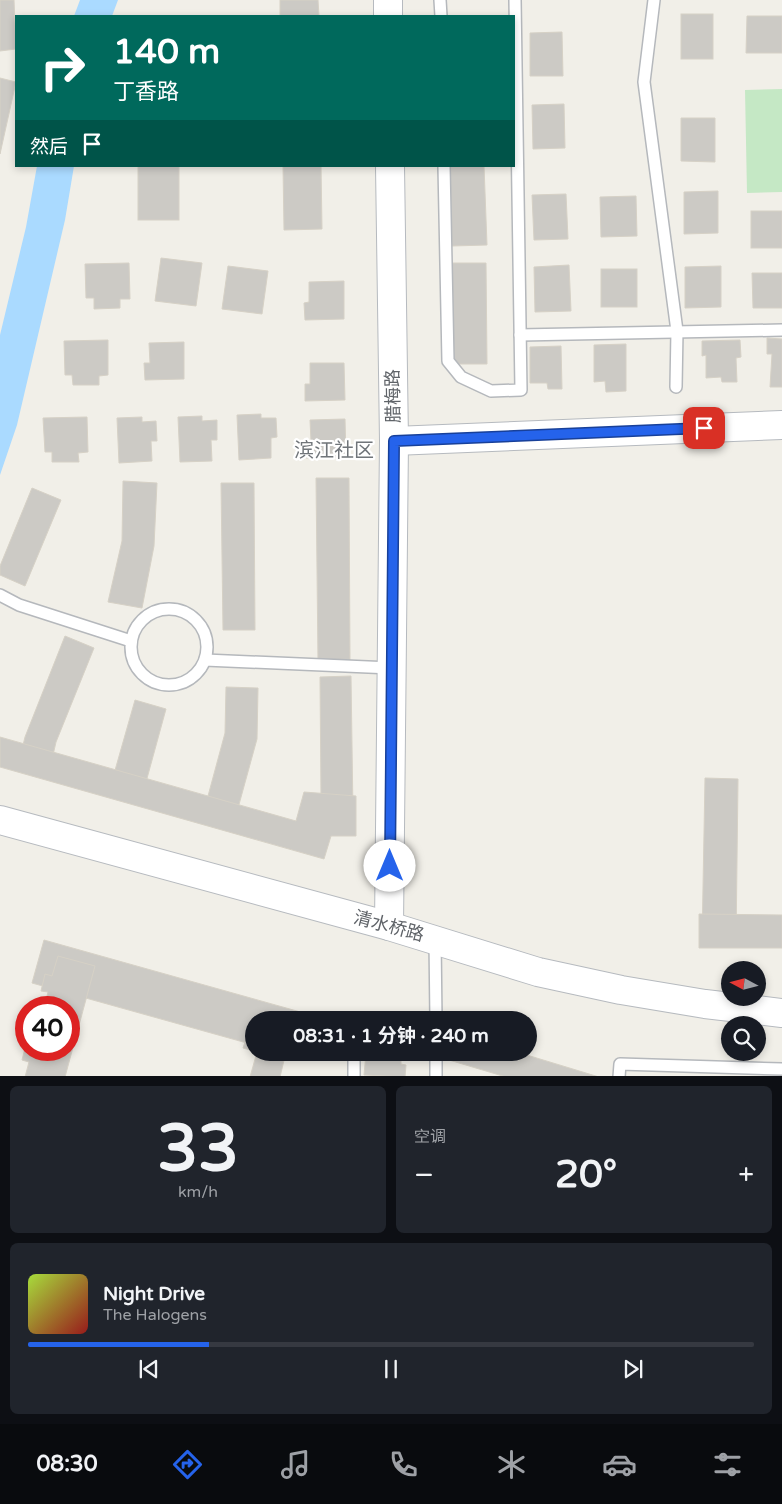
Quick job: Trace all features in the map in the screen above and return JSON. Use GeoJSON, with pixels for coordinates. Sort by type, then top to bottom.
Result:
{"type":"FeatureCollection","features":[{"type":"Feature","properties":{"kind":"street"},"geometry":{"type":"LineString","coordinates":[[388,0],[388,15]]}},
{"type":"Feature","properties":{"kind":"street","name":"腊梅路"},"geometry":{"type":"LineString","coordinates":[[389,926],[394,441],[390,167]]}},
{"type":"Feature","properties":{"kind":"street"},"geometry":{"type":"LineString","coordinates":[[394,441],[782,425]]}},
{"type":"Feature","properties":{"kind":"street","name":"清水桥路"},"geometry":{"type":"LineString","coordinates":[[0,820],[435,938],[538,972],[621,990],[724,1007],[782,1013]]}},
{"type":"Feature","properties":{"kind":"lane"},"geometry":{"type":"LineString","coordinates":[[440,0],[441,15]]}},
{"type":"Feature","properties":{"kind":"lane"},"geometry":{"type":"LineString","coordinates":[[444,167],[448,362],[461,377],[491,391],[521,390],[515,0]]}},
{"type":"Feature","properties":{"kind":"lane"},"geometry":{"type":"LineString","coordinates":[[654,0],[646,53],[644,82],[677,331],[676,386]]}},
{"type":"Feature","properties":{"kind":"lane"},"geometry":{"type":"LineString","coordinates":[[520,335],[782,330]]}},
{"type":"Feature","properties":{"kind":"lane"},"geometry":{"type":"LineString","coordinates":[[0,595],[19,605],[131,642]]}},
{"type":"Feature","properties":{"kind":"lane"},"geometry":{"type":"LineString","coordinates":[[178,610],[189,615],[198,624],[204,635],[207,647],[205,660],[192,678],[176,684],[160,685],[140,673],[131,653],[131,642],[135,630],[143,619],[159,611],[178,610]]}},
{"type":"Feature","properties":{"kind":"lane"},"geometry":{"type":"LineString","coordinates":[[205,660],[391,668]]}},
{"type":"Feature","properties":{"kind":"lane"},"geometry":{"type":"LineString","coordinates":[[435,938],[436,1011]]}},
{"type":"Feature","properties":{"kind":"lane"},"geometry":{"type":"LineString","coordinates":[[354,1061],[354,1076]]}},
{"type":"Feature","properties":{"kind":"lane"},"geometry":{"type":"LineString","coordinates":[[436,1061],[436,1076]]}},
{"type":"Feature","properties":{"kind":"lane"},"geometry":{"type":"LineString","coordinates":[[619,1076],[620,1064],[782,1070]]}},
{"type":"Feature","properties":{"kind":"green space"},"geometry":{"type":"Polygon","coordinates":[[[782,89],[782,192],[747,193],[745,90],[782,89]]]}},
{"type":"Feature","properties":{"kind":"water"},"geometry":{"type":"Polygon","coordinates":[[[80,0],[118,0],[112,15],[74,15],[80,0]]]}},
{"type":"Feature","properties":{"kind":"water"},"geometry":{"type":"Polygon","coordinates":[[[37,167],[74,167],[65,220],[17,425],[0,475],[0,335],[26,227],[37,167]]]}},
{"type":"Feature","properties":{"kind":"building"},"geometry":{"type":"Polygon","coordinates":[[[0,0],[14,0],[15,49],[0,51],[0,0]]]}},
{"type":"Feature","properties":{"kind":"building"},"geometry":{"type":"Polygon","coordinates":[[[280,0],[318,0],[319,15],[280,15],[280,0]]]}},
{"type":"Feature","properties":{"kind":"building"},"geometry":{"type":"Polygon","coordinates":[[[681,14],[713,14],[713,59],[681,59],[681,14]]]}},
{"type":"Feature","properties":{"kind":"building"},"geometry":{"type":"Polygon","coordinates":[[[747,16],[782,16],[782,53],[746,53],[747,16]]]}},
{"type":"Feature","properties":{"kind":"building"},"geometry":{"type":"Polygon","coordinates":[[[562,32],[563,76],[530,76],[530,33],[562,32]]]}},
{"type":"Feature","properties":{"kind":"building"},"geometry":{"type":"Polygon","coordinates":[[[0,78],[15,82],[15,86],[0,154],[0,78]]]}},
{"type":"Feature","properties":{"kind":"building"},"geometry":{"type":"Polygon","coordinates":[[[564,104],[565,148],[533,149],[532,105],[564,104]]]}},
{"type":"Feature","properties":{"kind":"building"},"geometry":{"type":"Polygon","coordinates":[[[681,118],[715,118],[715,162],[681,161],[681,118]]]}},
{"type":"Feature","properties":{"kind":"building"},"geometry":{"type":"Polygon","coordinates":[[[138,167],[179,167],[179,220],[138,220],[138,167]]]}},
{"type":"Feature","properties":{"kind":"building"},"geometry":{"type":"Polygon","coordinates":[[[283,167],[321,167],[322,229],[284,230],[283,167]]]}},
{"type":"Feature","properties":{"kind":"building"},"geometry":{"type":"Polygon","coordinates":[[[450,167],[484,167],[487,245],[452,246],[450,167]]]}},
{"type":"Feature","properties":{"kind":"building"},"geometry":{"type":"Polygon","coordinates":[[[718,191],[718,233],[684,234],[684,192],[718,191]]]}},
{"type":"Feature","properties":{"kind":"building"},"geometry":{"type":"Polygon","coordinates":[[[566,194],[568,239],[534,240],[532,195],[566,194]]]}},
{"type":"Feature","properties":{"kind":"building"},"geometry":{"type":"Polygon","coordinates":[[[636,196],[637,236],[601,237],[600,197],[636,196]]]}},
{"type":"Feature","properties":{"kind":"building"},"geometry":{"type":"Polygon","coordinates":[[[751,211],[782,211],[782,248],[751,248],[751,211]]]}},
{"type":"Feature","properties":{"kind":"building"},"geometry":{"type":"Polygon","coordinates":[[[161,258],[202,263],[196,306],[155,301],[161,258]]]}},
{"type":"Feature","properties":{"kind":"building"},"geometry":{"type":"Polygon","coordinates":[[[129,263],[130,299],[120,299],[120,308],[94,309],[94,298],[86,298],[85,264],[129,263]]]}},
{"type":"Feature","properties":{"kind":"building"},"geometry":{"type":"Polygon","coordinates":[[[452,263],[486,263],[487,364],[454,364],[452,263]]]}},
{"type":"Feature","properties":{"kind":"building"},"geometry":{"type":"Polygon","coordinates":[[[569,265],[571,311],[535,312],[534,267],[569,265]]]}},
{"type":"Feature","properties":{"kind":"building"},"geometry":{"type":"Polygon","coordinates":[[[228,266],[268,271],[262,314],[222,309],[228,266]]]}},
{"type":"Feature","properties":{"kind":"building"},"geometry":{"type":"Polygon","coordinates":[[[721,266],[721,307],[685,308],[685,267],[721,266]]]}},
{"type":"Feature","properties":{"kind":"building"},"geometry":{"type":"Polygon","coordinates":[[[601,269],[637,269],[637,307],[601,307],[601,269]]]}},
{"type":"Feature","properties":{"kind":"building"},"geometry":{"type":"Polygon","coordinates":[[[752,273],[782,273],[782,308],[753,308],[752,273]]]}},
{"type":"Feature","properties":{"kind":"building"},"geometry":{"type":"Polygon","coordinates":[[[344,281],[344,319],[305,320],[304,303],[309,302],[309,282],[344,281]]]}},
{"type":"Feature","properties":{"kind":"building"},"geometry":{"type":"Polygon","coordinates":[[[767,338],[782,339],[782,387],[770,387],[772,354],[767,354],[767,338]]]}},
{"type":"Feature","properties":{"kind":"building"},"geometry":{"type":"Polygon","coordinates":[[[108,340],[108,375],[99,376],[99,385],[73,385],[72,375],[65,375],[64,341],[108,340]]]}},
{"type":"Feature","properties":{"kind":"building"},"geometry":{"type":"Polygon","coordinates":[[[740,340],[741,357],[736,358],[737,382],[722,382],[721,377],[706,378],[706,355],[702,356],[702,341],[740,340]]]}},
{"type":"Feature","properties":{"kind":"building"},"geometry":{"type":"Polygon","coordinates":[[[184,342],[184,379],[145,380],[144,363],[150,363],[149,343],[184,342]]]}},
{"type":"Feature","properties":{"kind":"building"},"geometry":{"type":"Polygon","coordinates":[[[626,344],[626,391],[606,392],[605,381],[594,382],[594,345],[626,344]]]}},
{"type":"Feature","properties":{"kind":"building"},"geometry":{"type":"Polygon","coordinates":[[[561,346],[562,389],[548,389],[547,383],[530,383],[530,347],[561,346]]]}},
{"type":"Feature","properties":{"kind":"building"},"geometry":{"type":"Polygon","coordinates":[[[310,363],[344,363],[345,400],[305,401],[305,384],[310,384],[310,363]]]}},
{"type":"Feature","properties":{"kind":"building"},"geometry":{"type":"Polygon","coordinates":[[[261,414],[261,418],[276,418],[277,437],[271,438],[271,458],[239,460],[237,415],[261,414]]]}},
{"type":"Feature","properties":{"kind":"building"},"geometry":{"type":"Polygon","coordinates":[[[202,416],[202,421],[217,420],[217,440],[211,440],[212,461],[180,462],[178,417],[202,416]]]}},
{"type":"Feature","properties":{"kind":"building"},"geometry":{"type":"Polygon","coordinates":[[[87,417],[88,452],[78,453],[79,462],[52,462],[52,452],[45,452],[43,418],[87,417]]]}},
{"type":"Feature","properties":{"kind":"building"},"geometry":{"type":"Polygon","coordinates":[[[142,417],[142,422],[156,421],[157,441],[151,441],[152,461],[119,463],[117,418],[142,417]]]}},
{"type":"Feature","properties":{"kind":"building"},"geometry":{"type":"Polygon","coordinates":[[[345,419],[346,457],[306,458],[306,441],[311,441],[310,420],[345,419]]]}},
{"type":"Feature","properties":{"kind":"building"},"geometry":{"type":"Polygon","coordinates":[[[316,478],[349,478],[350,662],[318,662],[316,478]]]}},
{"type":"Feature","properties":{"kind":"building"},"geometry":{"type":"Polygon","coordinates":[[[123,481],[157,483],[154,546],[142,608],[108,602],[122,541],[123,481]]]}},
{"type":"Feature","properties":{"kind":"building"},"geometry":{"type":"Polygon","coordinates":[[[221,483],[254,483],[255,630],[223,630],[221,483]]]}},
{"type":"Feature","properties":{"kind":"building"},"geometry":{"type":"Polygon","coordinates":[[[32,488],[61,500],[25,586],[0,575],[0,566],[32,488]]]}},
{"type":"Feature","properties":{"kind":"building"},"geometry":{"type":"Polygon","coordinates":[[[65,636],[94,648],[56,742],[48,777],[17,770],[25,737],[65,636]]]}},
{"type":"Feature","properties":{"kind":"building"},"geometry":{"type":"Polygon","coordinates":[[[351,676],[353,813],[335,813],[323,856],[292,847],[305,797],[321,799],[320,677],[351,676]]]}},
{"type":"Feature","properties":{"kind":"building"},"geometry":{"type":"Polygon","coordinates":[[[226,687],[258,688],[257,739],[232,830],[201,822],[225,733],[226,687]]]}},
{"type":"Feature","properties":{"kind":"building"},"geometry":{"type":"Polygon","coordinates":[[[135,700],[166,709],[140,804],[108,795],[135,700]]]}},
{"type":"Feature","properties":{"kind":"building"},"geometry":{"type":"Polygon","coordinates":[[[0,737],[296,821],[304,792],[356,796],[356,836],[331,836],[324,859],[0,767],[0,737]]]}},
{"type":"Feature","properties":{"kind":"building"},"geometry":{"type":"Polygon","coordinates":[[[705,778],[738,779],[736,942],[702,942],[705,778]]]}},
{"type":"Feature","properties":{"kind":"building"},"geometry":{"type":"Polygon","coordinates":[[[699,914],[782,915],[782,948],[699,948],[699,914]]]}},
{"type":"Feature","properties":{"kind":"building"},"geometry":{"type":"Polygon","coordinates":[[[44,940],[297,1011],[245,1011],[245,1042],[32,983],[44,940]]]}},
{"type":"Feature","properties":{"kind":"building"},"geometry":{"type":"Polygon","coordinates":[[[58,956],[95,966],[80,1022],[80,996],[47,996],[48,992],[41,991],[45,974],[52,976],[58,956]]]}},
{"type":"Feature","properties":{"kind":"building"},"geometry":{"type":"Polygon","coordinates":[[[537,1058],[596,1076],[503,1076],[452,1061],[537,1061],[537,1058]]]}},
{"type":"Feature","properties":{"kind":"building"},"geometry":{"type":"Polygon","coordinates":[[[26,1061],[69,1061],[65,1076],[25,1076],[29,1062],[26,1061]]]}},
{"type":"Feature","properties":{"kind":"building"},"geometry":{"type":"Polygon","coordinates":[[[254,1061],[284,1061],[280,1076],[250,1076],[254,1061]]]}},
{"type":"Feature","properties":{"kind":"building"},"geometry":{"type":"Polygon","coordinates":[[[365,1061],[401,1061],[401,1064],[406,1065],[405,1076],[364,1075],[365,1061]]]}},
{"type":"Feature","properties":{"kind":"district","name":"滨江社区"},"geometry":{"type":"Point","coordinates":[334,451]}},
{"type":"Feature","properties":{"kind":"route"},"geometry":{"type":"LineString","coordinates":[[390,866],[394,441],[704,428]]}}]}
